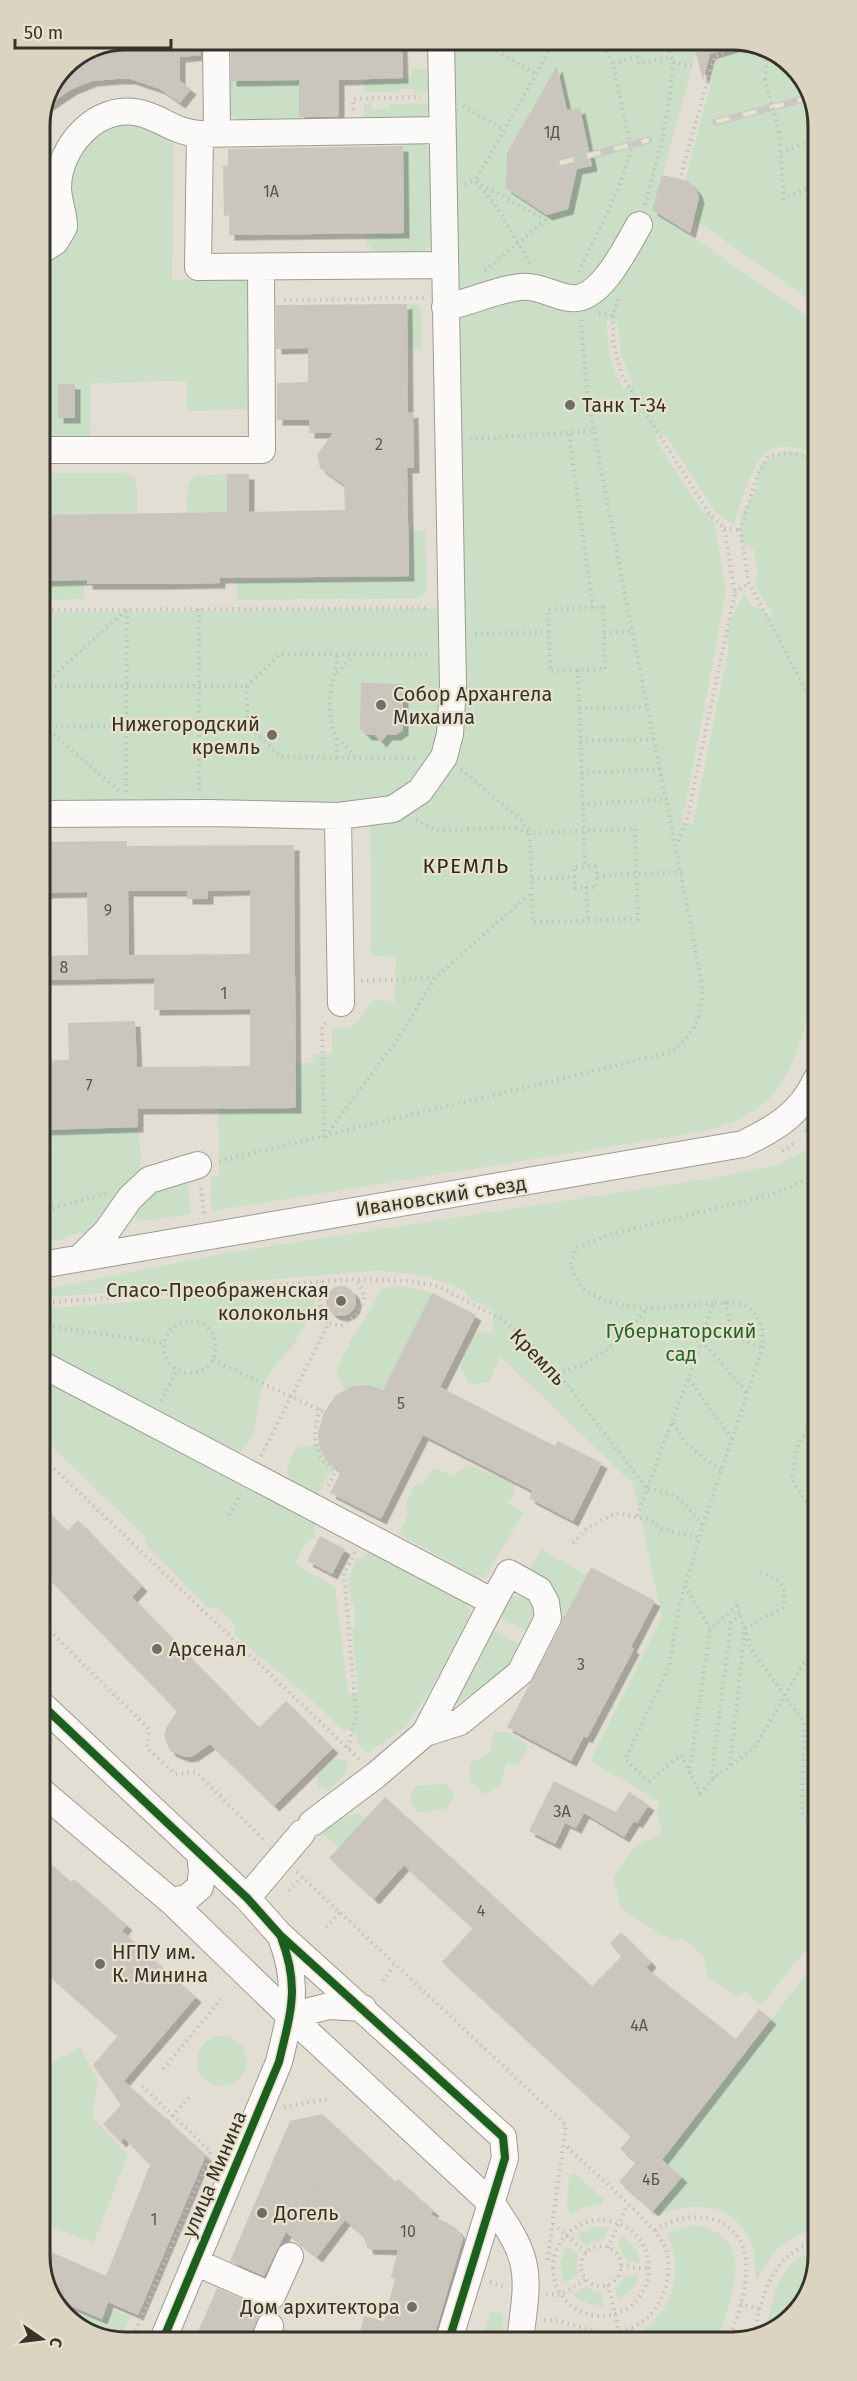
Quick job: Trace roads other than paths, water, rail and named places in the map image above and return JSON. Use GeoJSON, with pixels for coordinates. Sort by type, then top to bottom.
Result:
{"type":"FeatureCollection","features":[{"type":"Feature","properties":{"kind":"street"},"geometry":{"type":"LineString","coordinates":[[215,49],[198,267],[444,265]]}},
{"type":"Feature","properties":{"kind":"street"},"geometry":{"type":"LineString","coordinates":[[50,814],[208,813],[338,816],[393,809],[420,791],[444,757],[450,734],[452,621],[436,303],[444,265],[441,50]]}},
{"type":"Feature","properties":{"kind":"street"},"geometry":{"type":"LineString","coordinates":[[50,245],[55,242],[64,227],[58,185],[63,162],[73,140],[93,123],[111,114],[126,111],[163,121],[182,133],[442,130]]}},
{"type":"Feature","properties":{"kind":"street"},"geometry":{"type":"LineString","coordinates":[[436,303],[522,286],[564,295],[602,283],[639,225]]}},
{"type":"Feature","properties":{"kind":"street"},"geometry":{"type":"LineString","coordinates":[[50,450],[262,450],[261,267]]}},
{"type":"Feature","properties":{"kind":"street"},"geometry":{"type":"LineString","coordinates":[[338,816],[341,1003]]}},
{"type":"Feature","properties":{"kind":"street","name":"Ивановский съезд"},"geometry":{"type":"LineString","coordinates":[[50,1263],[743,1144],[772,1130],[794,1115],[808,1097]]}},
{"type":"Feature","properties":{"kind":"street"},"geometry":{"type":"LineString","coordinates":[[81,1257],[107,1231],[130,1197],[149,1180],[198,1165]]}},
{"type":"Feature","properties":{"kind":"street"},"geometry":{"type":"LineString","coordinates":[[50,1369],[493,1602]]}},
{"type":"Feature","properties":{"kind":"street"},"geometry":{"type":"LineString","coordinates":[[247,1898],[307,1828],[376,1775],[425,1732],[509,1573],[538,1590],[546,1603],[548,1618],[520,1673],[460,1722],[425,1732]]}},
{"type":"Feature","properties":{"kind":"street"},"geometry":{"type":"LineString","coordinates":[[50,1712],[247,1898],[280,1935],[363,2008],[503,2138],[505,2158],[451,2332]]}},
{"type":"Feature","properties":{"kind":"street"},"geometry":{"type":"LineString","coordinates":[[50,1799],[171,1901],[290,2016],[492,2204],[516,2238],[525,2261],[526,2291],[521,2332]]}},
{"type":"Feature","properties":{"kind":"street"},"geometry":{"type":"LineString","coordinates":[[171,1901],[187,1898],[200,1887],[202,1871],[200,1854]]}},
{"type":"Feature","properties":{"kind":"street","name":"улица Минина"},"geometry":{"type":"LineString","coordinates":[[165,2331],[183,2265],[279,2061],[290,2016],[291,1964],[280,1935]]}},
{"type":"Feature","properties":{"kind":"street"},"geometry":{"type":"LineString","coordinates":[[290,2016],[328,2006],[363,2008]]}},
{"type":"Feature","properties":{"kind":"street"},"geometry":{"type":"LineString","coordinates":[[183,2265],[272,2296],[290,2256]]}},
{"type":"Feature","properties":{"kind":"railway"},"geometry":{"type":"LineString","coordinates":[[716,122],[803,99]]}},
{"type":"Feature","properties":{"kind":"railway"},"geometry":{"type":"LineString","coordinates":[[560,163],[649,140]]}},
{"type":"Feature","properties":{"kind":"place","name":"Танк Т-34"},"geometry":{"type":"Point","coordinates":[570,405]}},
{"type":"Feature","properties":{"kind":"place","name":"Собор Архангела Михаила"},"geometry":{"type":"Point","coordinates":[381,705]}},
{"type":"Feature","properties":{"kind":"place","name":"Нижегородский кремль"},"geometry":{"type":"Point","coordinates":[272,735]}},
{"type":"Feature","properties":{"kind":"place","name":"Спасо-Преображенская колокольня"},"geometry":{"type":"Point","coordinates":[341,1301]}},
{"type":"Feature","properties":{"kind":"place","name":"Арсенал"},"geometry":{"type":"Point","coordinates":[157,1649]}},
{"type":"Feature","properties":{"kind":"place","name":"НГПУ им. К. Минина"},"geometry":{"type":"Point","coordinates":[100,1964]}},
{"type":"Feature","properties":{"kind":"place","name":"Догель"},"geometry":{"type":"Point","coordinates":[262,2213]}},
{"type":"Feature","properties":{"kind":"place","name":"Дом архитектора"},"geometry":{"type":"Point","coordinates":[412,2307]}},
{"type":"Feature","properties":{"kind":"district","name":"КРЕМЛЬ"},"geometry":{"type":"Point","coordinates":[466,866]}},
{"type":"Feature","properties":{"kind":"park label","name":"Губернаторский сад"},"geometry":{"type":"Point","coordinates":[681,1342]}}]}
